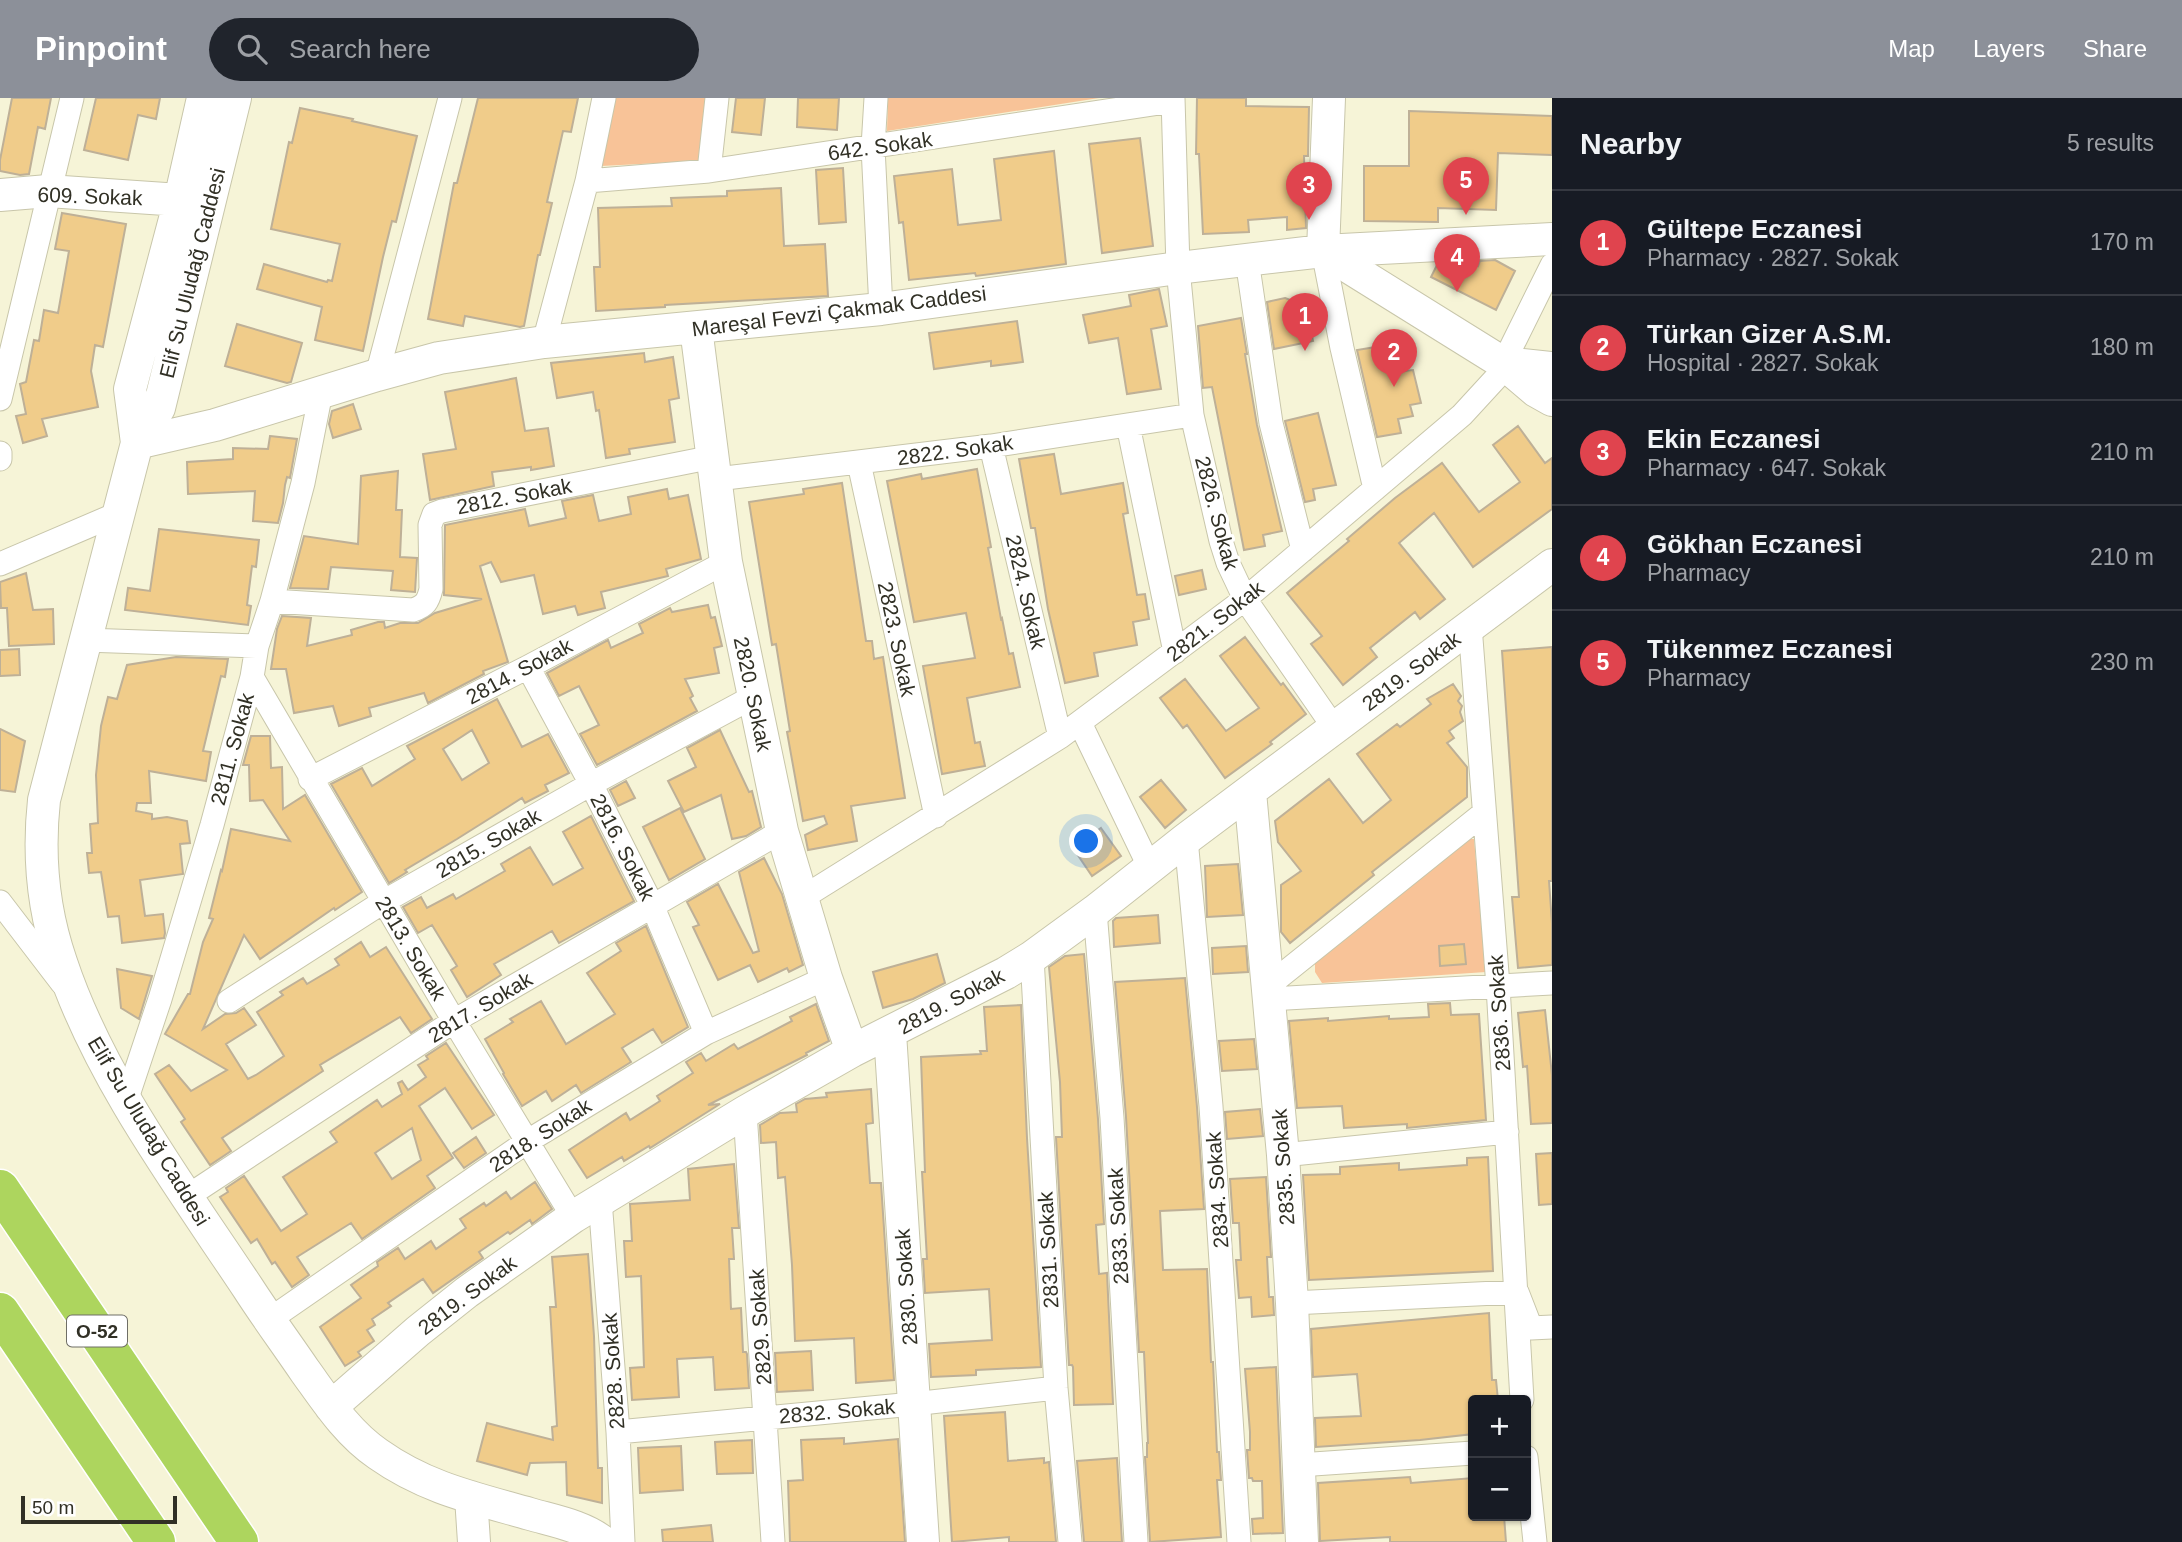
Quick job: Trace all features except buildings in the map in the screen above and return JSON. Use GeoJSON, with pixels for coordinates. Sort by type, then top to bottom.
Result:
{"type":"FeatureCollection","features":[{"type":"Feature","properties":{"kind":"highway","name":"O-52"},"geometry":{"type":"LineString","coordinates":[[0,1189],[239,1542]]}},
{"type":"Feature","properties":{"kind":"highway"},"geometry":{"type":"LineString","coordinates":[[0,1312],[156,1542]]}},
{"type":"Feature","properties":{"kind":"street"},"geometry":{"type":"LineString","coordinates":[[0,399],[72,98]]}},
{"type":"Feature","properties":{"kind":"street","name":"Elif Su Uludağ Caddesi"},"geometry":{"type":"LineString","coordinates":[[137,443],[130,389],[180,200],[203,98]]}},
{"type":"Feature","properties":{"kind":"street","name":"Elif Su Uludağ Caddesi"},"geometry":{"type":"LineString","coordinates":[[235,98],[159,408],[137,443],[44,800],[41,866],[52,934],[88,1031],[126,1101],[269,1320],[331,1407],[374,1452],[432,1485],[578,1528],[603,1542]]}},
{"type":"Feature","properties":{"kind":"street"},"geometry":{"type":"LineString","coordinates":[[377,375],[450,98]]}},
{"type":"Feature","properties":{"kind":"street"},"geometry":{"type":"LineString","coordinates":[[544,342],[587,181],[604,98]]}},
{"type":"Feature","properties":{"kind":"street"},"geometry":{"type":"LineString","coordinates":[[709,171],[718,98]]}},
{"type":"Feature","properties":{"kind":"street"},"geometry":{"type":"LineString","coordinates":[[876,98],[873,147],[881,309]]}},
{"type":"Feature","properties":{"kind":"street"},"geometry":{"type":"LineString","coordinates":[[1329,98],[1323,251],[1342,348],[1375,489]]}},
{"type":"Feature","properties":{"kind":"street","name":"642. Sokak"},"geometry":{"type":"LineString","coordinates":[[587,181],[709,171],[1173,100]]}},
{"type":"Feature","properties":{"kind":"street","name":"2826. Sokak"},"geometry":{"type":"LineString","coordinates":[[1173,100],[1178,268],[1192,415],[1228,563],[1245,599],[1335,729]]}},
{"type":"Feature","properties":{"kind":"street","name":"609. Sokak"},"geometry":{"type":"LineString","coordinates":[[0,195],[48,191],[180,200]]}},
{"type":"Feature","properties":{"kind":"street","name":"Mareşal Fevzi Çakmak Caddesi"},"geometry":{"type":"LineString","coordinates":[[137,443],[215,425],[439,358],[544,342],[881,309],[1323,251],[1552,239]]}},
{"type":"Feature","properties":{"kind":"street"},"geometry":{"type":"LineString","coordinates":[[1323,251],[1503,363],[1536,391],[1552,400]]}},
{"type":"Feature","properties":{"kind":"street"},"geometry":{"type":"LineString","coordinates":[[1247,260],[1271,423],[1303,550]]}},
{"type":"Feature","properties":{"kind":"street","name":"2821. Sokak"},"geometry":{"type":"LineString","coordinates":[[802,898],[1060,737],[1245,599],[1462,415],[1496,378],[1552,265]]}},
{"type":"Feature","properties":{"kind":"street","name":"2820. Sokak"},"geometry":{"type":"LineString","coordinates":[[696,328],[726,562],[753,697],[782,831],[826,978],[852,1051]]}},
{"type":"Feature","properties":{"kind":"street"},"geometry":{"type":"LineString","coordinates":[[1503,363],[1552,368]]}},
{"type":"Feature","properties":{"kind":"street","name":"2811. Sokak"},"geometry":{"type":"LineString","coordinates":[[126,1101],[160,999],[212,825],[252,677],[257,646],[272,601],[303,484],[321,392]]}},
{"type":"Feature","properties":{"kind":"street","name":"2822. Sokak"},"geometry":{"type":"LineString","coordinates":[[715,468],[859,463],[1192,415]]}},
{"type":"Feature","properties":{"kind":"street"},"geometry":{"type":"LineString","coordinates":[[1128,425],[1175,652]]}},
{"type":"Feature","properties":{"kind":"street","name":"2824. Sokak"},"geometry":{"type":"LineString","coordinates":[[991,446],[1060,737]]}},
{"type":"Feature","properties":{"kind":"street"},"geometry":{"type":"LineString","coordinates":[[0,453],[0,459]]}},
{"type":"Feature","properties":{"kind":"street","name":"2823. Sokak"},"geometry":{"type":"LineString","coordinates":[[859,463],[936,816]]}},
{"type":"Feature","properties":{"kind":"street","name":"2812. Sokak"},"geometry":{"type":"LineString","coordinates":[[272,601],[413,610],[424,607],[429,600],[432,575],[430,525],[434,514],[715,468]]}},
{"type":"Feature","properties":{"kind":"street"},"geometry":{"type":"LineString","coordinates":[[0,564],[117,514]]}},
{"type":"Feature","properties":{"kind":"street","name":"2814. Sokak"},"geometry":{"type":"LineString","coordinates":[[310,779],[726,562]]}},
{"type":"Feature","properties":{"kind":"street","name":"2819. Sokak"},"geometry":{"type":"LineString","coordinates":[[331,1407],[467,1292],[573,1217],[745,1112],[852,1051],[1006,973],[1031,957],[1552,565]]}},
{"type":"Feature","properties":{"kind":"street","name":"2836. Sokak"},"geometry":{"type":"LineString","coordinates":[[1469,626],[1498,986],[1522,1395]]}},
{"type":"Feature","properties":{"kind":"street"},"geometry":{"type":"LineString","coordinates":[[85,640],[257,646]]}},
{"type":"Feature","properties":{"kind":"street","name":"2816. Sokak"},"geometry":{"type":"LineString","coordinates":[[528,667],[592,784],[652,905],[706,1033]]}},
{"type":"Feature","properties":{"kind":"street","name":"2813. Sokak"},"geometry":{"type":"LineString","coordinates":[[252,677],[383,902],[573,1217]]}},
{"type":"Feature","properties":{"kind":"street","name":"2815. Sokak"},"geometry":{"type":"LineString","coordinates":[[229,1001],[383,902],[753,697]]}},
{"type":"Feature","properties":{"kind":"street"},"geometry":{"type":"LineString","coordinates":[[1080,723],[1150,868]]}},
{"type":"Feature","properties":{"kind":"street","name":"2835. Sokak"},"geometry":{"type":"LineString","coordinates":[[1250,792],[1283,1155],[1302,1542]]}},
{"type":"Feature","properties":{"kind":"street"},"geometry":{"type":"LineString","coordinates":[[1268,992],[1484,813]]}},
{"type":"Feature","properties":{"kind":"street","name":"2817. Sokak"},"geometry":{"type":"LineString","coordinates":[[188,1196],[454,1021],[782,831]]}},
{"type":"Feature","properties":{"kind":"street","name":"2834. Sokak"},"geometry":{"type":"LineString","coordinates":[[1186,839],[1211,1106],[1239,1542]]}},
{"type":"Feature","properties":{"kind":"street"},"geometry":{"type":"LineString","coordinates":[[0,902],[73,996]]}},
{"type":"Feature","properties":{"kind":"street","name":"2833. Sokak"},"geometry":{"type":"LineString","coordinates":[[1095,911],[1112,1118],[1136,1542]]}},
{"type":"Feature","properties":{"kind":"street","name":"2831. Sokak"},"geometry":{"type":"LineString","coordinates":[[1031,957],[1056,1388],[1070,1542]]}},
{"type":"Feature","properties":{"kind":"street","name":"2818. Sokak"},"geometry":{"type":"LineString","coordinates":[[269,1320],[528,1140],[706,1033],[826,978]]}},
{"type":"Feature","properties":{"kind":"street"},"geometry":{"type":"LineString","coordinates":[[1268,992],[1552,983]]}},
{"type":"Feature","properties":{"kind":"street","name":"2830. Sokak"},"geometry":{"type":"LineString","coordinates":[[890,1033],[923,1542]]}},
{"type":"Feature","properties":{"kind":"street","name":"2829. Sokak"},"geometry":{"type":"LineString","coordinates":[[745,1112],[773,1542]]}},
{"type":"Feature","properties":{"kind":"street"},"geometry":{"type":"LineString","coordinates":[[1283,1155],[1507,1132]]}},
{"type":"Feature","properties":{"kind":"street","name":"2828. Sokak"},"geometry":{"type":"LineString","coordinates":[[600,1200],[618,1432],[623,1542]]}},
{"type":"Feature","properties":{"kind":"street"},"geometry":{"type":"LineString","coordinates":[[1292,1303],[1517,1292],[1531,1328],[1552,1327]]}},
{"type":"Feature","properties":{"kind":"street","name":"2832. Sokak"},"geometry":{"type":"LineString","coordinates":[[618,1432],[1056,1388]]}},
{"type":"Feature","properties":{"kind":"street"},"geometry":{"type":"LineString","coordinates":[[1299,1465],[1468,1453]]}},
{"type":"Feature","properties":{"kind":"street"},"geometry":{"type":"LineString","coordinates":[[1526,1458],[1535,1542]]}},
{"type":"Feature","properties":{"kind":"street"},"geometry":{"type":"LineString","coordinates":[[471,1497],[474,1542]]}},
{"type":"Feature","properties":{"kind":"shaded area"},"geometry":{"type":"Polygon","coordinates":[[[616,98],[707,98],[699,161],[601,166],[616,98]]]}},
{"type":"Feature","properties":{"kind":"shaded area"},"geometry":{"type":"Polygon","coordinates":[[[888,98],[1099,98],[887,131],[888,98]]]}},
{"type":"Feature","properties":{"kind":"shaded area"},"geometry":{"type":"Polygon","coordinates":[[[1465,839],[1474,839],[1486,972],[1322,983],[1315,972],[1315,963],[1465,839]]]}},
{"type":"Feature","properties":{"kind":"place","name":"Tükenmez Eczanesi"},"geometry":{"type":"Point","coordinates":[1466,215]}},
{"type":"Feature","properties":{"kind":"place","name":"Ekin Eczanesi"},"geometry":{"type":"Point","coordinates":[1309,220]}},
{"type":"Feature","properties":{"kind":"place","name":"Gökhan Eczanesi"},"geometry":{"type":"Point","coordinates":[1457,292]}},
{"type":"Feature","properties":{"kind":"place","name":"Gültepe Eczanesi"},"geometry":{"type":"Point","coordinates":[1305,351]}},
{"type":"Feature","properties":{"kind":"place","name":"Türkan Gizer A.S.M."},"geometry":{"type":"Point","coordinates":[1394,387]}}]}
